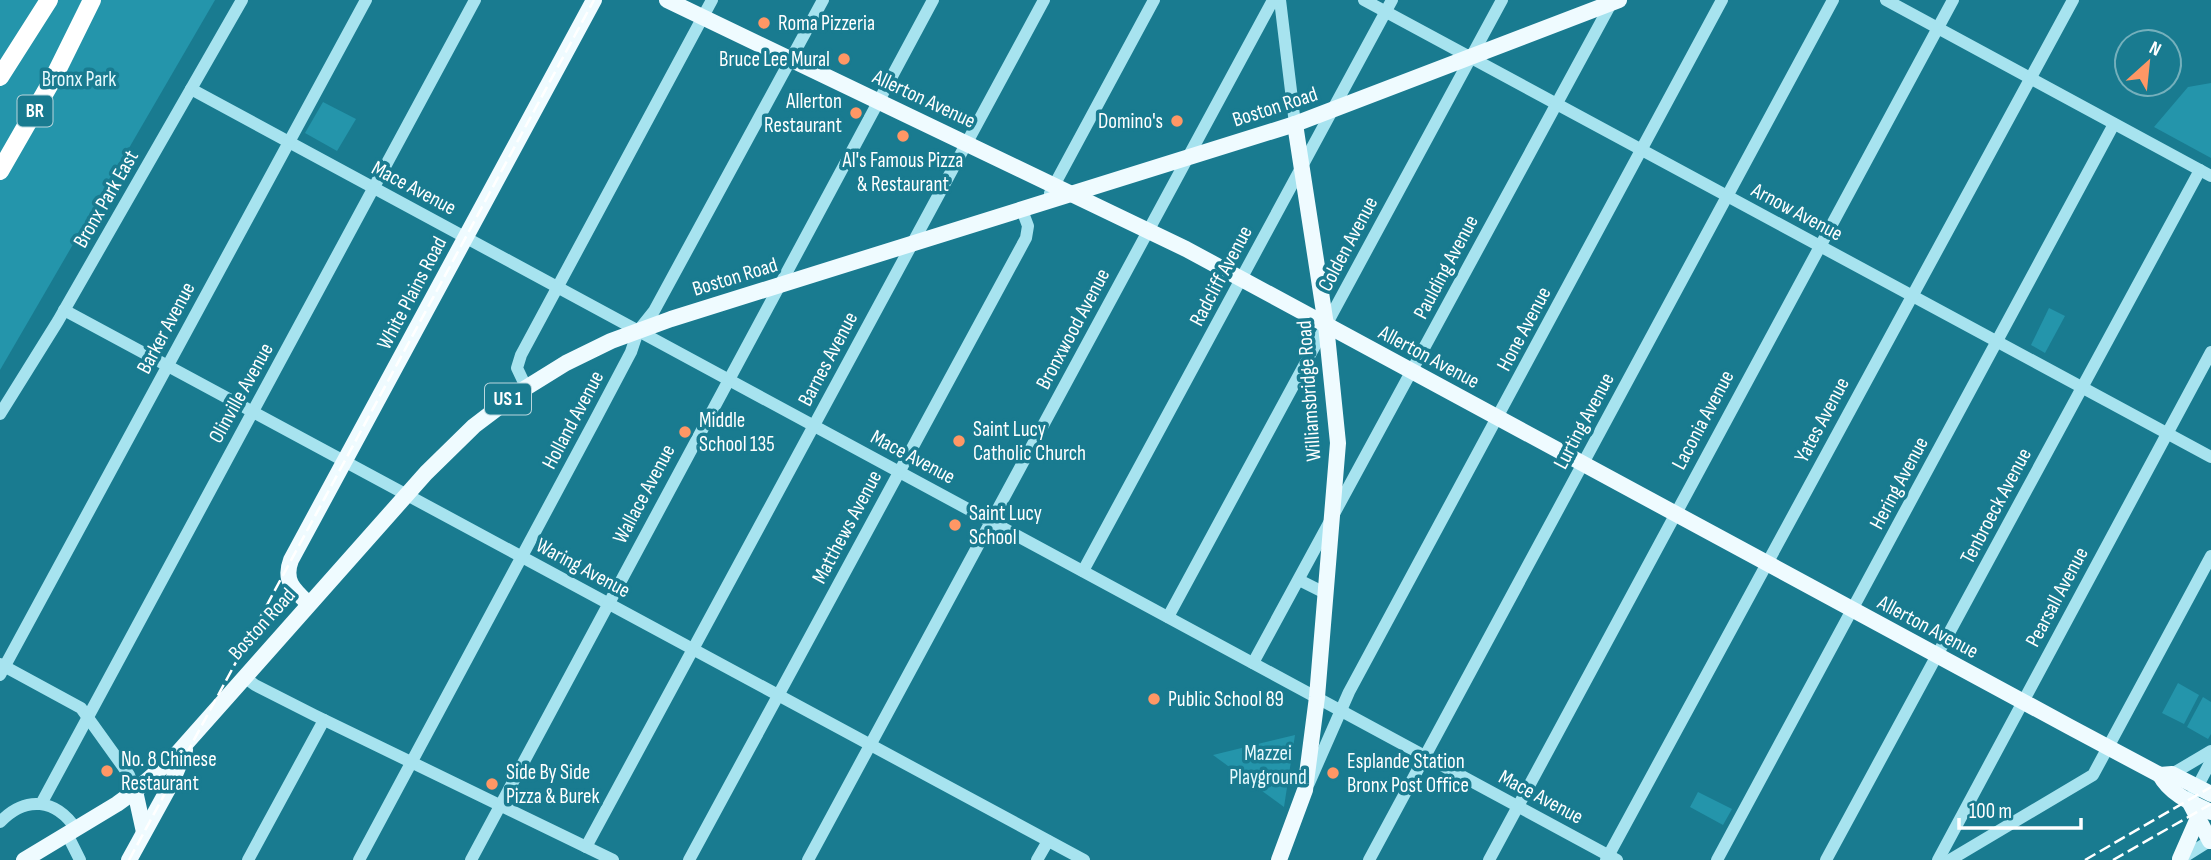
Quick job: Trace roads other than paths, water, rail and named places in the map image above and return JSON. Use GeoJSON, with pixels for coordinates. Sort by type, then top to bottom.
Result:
{"type":"FeatureCollection","features":[{"type":"Feature","properties":{"kind":"highway","name":"BR"},"geometry":{"type":"LineString","coordinates":[[0,77],[49,0]]}},
{"type":"Feature","properties":{"kind":"highway","name":"BR"},"geometry":{"type":"LineString","coordinates":[[0,172],[68,50],[92,0]]}},
{"type":"Feature","properties":{"kind":"highway"},"geometry":{"type":"LineString","coordinates":[[68,50],[100,0]]}},
{"type":"Feature","properties":{"kind":"main road","name":"White Plains Road"},"geometry":{"type":"LineString","coordinates":[[309,604],[290,584],[289,567],[594,0]]}},
{"type":"Feature","properties":{"kind":"main road","name":"Allerton Avenue"},"geometry":{"type":"LineString","coordinates":[[667,0],[1149,230],[2022,701],[2108,747],[2166,774],[2166,785],[2199,794]]}},
{"type":"Feature","properties":{"kind":"main road","name":"Boston Road"},"geometry":{"type":"LineString","coordinates":[[24,860],[135,791],[188,742],[456,442],[526,387],[576,358],[638,331],[1295,124],[1614,1]]}},
{"type":"Feature","properties":{"kind":"main road","name":"Williamsbridge Road"},"geometry":{"type":"LineString","coordinates":[[1279,860],[1305,790],[1317,697],[1338,443],[1326,325],[1295,124]]}},
{"type":"Feature","properties":{"kind":"main road"},"geometry":{"type":"LineString","coordinates":[[129,860],[172,782],[188,742]]}},
{"type":"Feature","properties":{"kind":"main road"},"geometry":{"type":"LineString","coordinates":[[135,791],[144,832]]}},
{"type":"Feature","properties":{"kind":"main road"},"geometry":{"type":"LineString","coordinates":[[2199,794],[2210,841]]}},
{"type":"Feature","properties":{"kind":"main road"},"geometry":{"type":"LineString","coordinates":[[2179,860],[2205,815]]}},
{"type":"Feature","properties":{"kind":"street","name":"Bronx Park East"},"geometry":{"type":"LineString","coordinates":[[0,414],[64,310],[242,0]]}},
{"type":"Feature","properties":{"kind":"street","name":"Barker Avenue"},"geometry":{"type":"LineString","coordinates":[[2,668],[366,0]]}},
{"type":"Feature","properties":{"kind":"street","name":"Olinville Avenue"},"geometry":{"type":"LineString","coordinates":[[41,804],[475,0]]}},
{"type":"Feature","properties":{"kind":"street"},"geometry":{"type":"LineString","coordinates":[[526,387],[518,373],[518,361],[712,0]]}},
{"type":"Feature","properties":{"kind":"street","name":"Holland Avenue"},"geometry":{"type":"LineString","coordinates":[[359,860],[631,352],[638,331],[654,311],[823,0]]}},
{"type":"Feature","properties":{"kind":"street","name":"Wallace Avenue"},"geometry":{"type":"LineString","coordinates":[[471,860],[933,0]]}},
{"type":"Feature","properties":{"kind":"street","name":"Barnes Avenue"},"geometry":{"type":"LineString","coordinates":[[586,847],[1044,0]]}},
{"type":"Feature","properties":{"kind":"street"},"geometry":{"type":"LineString","coordinates":[[1044,203],[1154,0]]}},
{"type":"Feature","properties":{"kind":"street","name":"Bronxwood Avenue"},"geometry":{"type":"LineString","coordinates":[[808,860],[1273,0]]}},
{"type":"Feature","properties":{"kind":"street","name":"Williamsbridge Road"},"geometry":{"type":"LineString","coordinates":[[1280,0],[1295,124]]}},
{"type":"Feature","properties":{"kind":"street","name":"Arnow Avenue"},"geometry":{"type":"LineString","coordinates":[[1364,0],[1389,6],[1470,58],[2211,457]]}},
{"type":"Feature","properties":{"kind":"street","name":"Colden Avenue"},"geometry":{"type":"LineString","coordinates":[[1168,617],[1502,0]]}},
{"type":"Feature","properties":{"kind":"street","name":"Hone Avenue"},"geometry":{"type":"LineString","coordinates":[[1305,790],[1349,692],[1722,0]]}},
{"type":"Feature","properties":{"kind":"street","name":"Lurting Avenue"},"geometry":{"type":"LineString","coordinates":[[1368,860],[1833,0]]}},
{"type":"Feature","properties":{"kind":"street"},"geometry":{"type":"LineString","coordinates":[[1886,0],[2205,173]]}},
{"type":"Feature","properties":{"kind":"street","name":"Laconia Avenue"},"geometry":{"type":"LineString","coordinates":[[1489,860],[1953,0]]}},
{"type":"Feature","properties":{"kind":"street","name":"Yates Avenue"},"geometry":{"type":"LineString","coordinates":[[1610,858],[1911,295],[2073,0]]}},
{"type":"Feature","properties":{"kind":"street","name":"Paulding Avenue"},"geometry":{"type":"LineString","coordinates":[[1254,663],[1614,1]]}},
{"type":"Feature","properties":{"kind":"street","name":"Radcliff Avenue"},"geometry":{"type":"LineString","coordinates":[[1083,571],[1389,6]]}},
{"type":"Feature","properties":{"kind":"street","name":"Mace Avenue"},"geometry":{"type":"LineString","coordinates":[[191,89],[1610,858]]}},
{"type":"Feature","properties":{"kind":"street","name":"Hering Avenue"},"geometry":{"type":"LineString","coordinates":[[1717,860],[2114,124]]}},
{"type":"Feature","properties":{"kind":"street","name":"Tenbroeck Avenue"},"geometry":{"type":"LineString","coordinates":[[1826,860],[2082,388],[2205,173]]}},
{"type":"Feature","properties":{"kind":"street","name":"Matthews Avenue"},"geometry":{"type":"LineString","coordinates":[[689,860],[1026,238],[1028,226],[1022,210]]}},
{"type":"Feature","properties":{"kind":"street","name":"Waring Avenue"},"geometry":{"type":"LineString","coordinates":[[64,310],[1084,860]]}},
{"type":"Feature","properties":{"kind":"street","name":"Pearsall Avenue"},"geometry":{"type":"LineString","coordinates":[[1938,860],[2211,352]]}},
{"type":"Feature","properties":{"kind":"street"},"geometry":{"type":"LineString","coordinates":[[1950,860],[2093,775],[2211,556]]}},
{"type":"Feature","properties":{"kind":"street"},"geometry":{"type":"LineString","coordinates":[[1299,580],[1325,593]]}},
{"type":"Feature","properties":{"kind":"street"},"geometry":{"type":"LineString","coordinates":[[2,668],[74,702],[129,775],[135,791]]}},
{"type":"Feature","properties":{"kind":"street"},"geometry":{"type":"LineString","coordinates":[[244,677],[324,720],[613,860]]}},
{"type":"Feature","properties":{"kind":"street"},"geometry":{"type":"LineString","coordinates":[[248,860],[324,720]]}},
{"type":"Feature","properties":{"kind":"street"},"geometry":{"type":"LineString","coordinates":[[2166,774],[2211,751]]}},
{"type":"Feature","properties":{"kind":"street"},"geometry":{"type":"LineString","coordinates":[[2199,794],[2210,769]]}},
{"type":"Feature","properties":{"kind":"street"},"geometry":{"type":"LineString","coordinates":[[0,822],[20,807],[41,804],[65,814],[80,860]]}},
{"type":"Feature","properties":{"kind":"street"},"geometry":{"type":"LineString","coordinates":[[1951,835],[1971,847]]}},
{"type":"Feature","properties":{"kind":"street"},"geometry":{"type":"LineString","coordinates":[[1037,860],[1048,841]]}},
{"type":"Feature","properties":{"kind":"street"},"geometry":{"type":"LineString","coordinates":[[2179,860],[2210,841]]}},
{"type":"Feature","properties":{"kind":"railway"},"geometry":{"type":"LineString","coordinates":[[129,860],[594,0]]}},
{"type":"Feature","properties":{"kind":"railway"},"geometry":{"type":"LineString","coordinates":[[2085,860],[2211,787]]}},
{"type":"Feature","properties":{"kind":"railway"},"geometry":{"type":"LineString","coordinates":[[2113,860],[2211,804]]}},
{"type":"Feature","properties":{"kind":"place","name":"Roma Pizzeria"},"geometry":{"type":"Point","coordinates":[764,23]}},
{"type":"Feature","properties":{"kind":"place","name":"Bruce Lee Mural"},"geometry":{"type":"Point","coordinates":[844,59]}},
{"type":"Feature","properties":{"kind":"place","name":"Allerton Restaurant"},"geometry":{"type":"Point","coordinates":[856,113]}},
{"type":"Feature","properties":{"kind":"place","name":"Domino's"},"geometry":{"type":"Point","coordinates":[1177,121]}},
{"type":"Feature","properties":{"kind":"place","name":"Al's Famous Pizza & Restaurant"},"geometry":{"type":"Point","coordinates":[903,136]}},
{"type":"Feature","properties":{"kind":"place","name":"Middle School 135"},"geometry":{"type":"Point","coordinates":[685,432]}},
{"type":"Feature","properties":{"kind":"place","name":"Saint Lucy Catholic Church"},"geometry":{"type":"Point","coordinates":[959,441]}},
{"type":"Feature","properties":{"kind":"place","name":"Saint Lucy School"},"geometry":{"type":"Point","coordinates":[955,525]}},
{"type":"Feature","properties":{"kind":"place","name":"Public School 89"},"geometry":{"type":"Point","coordinates":[1154,699]}},
{"type":"Feature","properties":{"kind":"place","name":"No. 8 Chinese Restaurant"},"geometry":{"type":"Point","coordinates":[107,771]}},
{"type":"Feature","properties":{"kind":"place","name":"Esplande Station Bronx Post Office"},"geometry":{"type":"Point","coordinates":[1333,773]}},
{"type":"Feature","properties":{"kind":"place","name":"Side By Side Pizza & Burek"},"geometry":{"type":"Point","coordinates":[492,784]}},
{"type":"Feature","properties":{"kind":"park label","name":"Bronx Park"},"geometry":{"type":"Point","coordinates":[79,79]}},
{"type":"Feature","properties":{"kind":"park label","name":"Mazzei Playground"},"geometry":{"type":"Point","coordinates":[1268,765]}}]}
